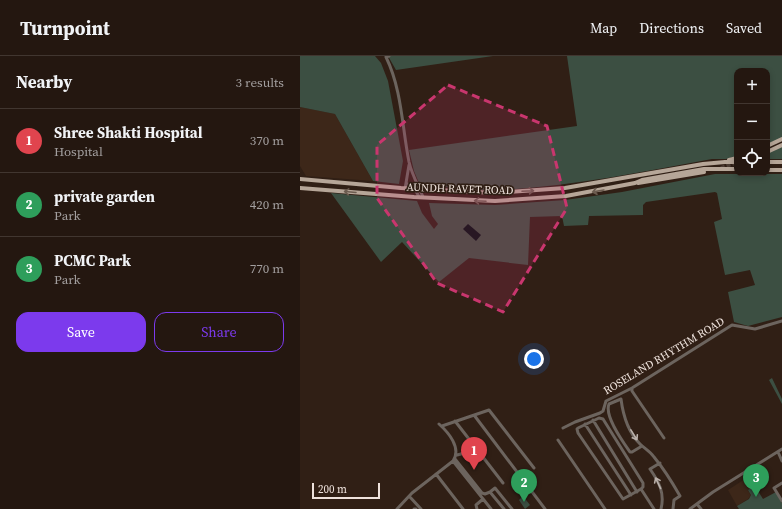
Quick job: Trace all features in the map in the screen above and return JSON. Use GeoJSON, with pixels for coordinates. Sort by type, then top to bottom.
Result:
{"type":"FeatureCollection","features":[{"type":"Feature","properties":{"kind":"main road"},"geometry":{"type":"LineString","coordinates":[[770,145],[782,139]]}},
{"type":"Feature","properties":{"kind":"main road"},"geometry":{"type":"LineString","coordinates":[[770,149],[782,144]]}},
{"type":"Feature","properties":{"kind":"main road"},"geometry":{"type":"LineString","coordinates":[[725,162],[734,159]]}},
{"type":"Feature","properties":{"kind":"main road","name":"AUNDH RAVET ROAD"},"geometry":{"type":"LineString","coordinates":[[300,179],[405,189],[495,193],[544,190],[725,162],[734,162]]}},
{"type":"Feature","properties":{"kind":"main road"},"geometry":{"type":"LineString","coordinates":[[770,162],[782,162]]}},
{"type":"Feature","properties":{"kind":"main road","name":"AUNDH RAVET ROAD"},"geometry":{"type":"LineString","coordinates":[[300,188],[477,201],[524,200],[566,196],[704,169],[734,169]]}},
{"type":"Feature","properties":{"kind":"main road"},"geometry":{"type":"LineString","coordinates":[[770,170],[782,170]]}},
{"type":"Feature","properties":{"kind":"main road"},"geometry":{"type":"LineString","coordinates":[[635,183],[643,183],[704,172]]}},
{"type":"Feature","properties":{"kind":"street"},"geometry":{"type":"LineString","coordinates":[[389,56],[386,58],[395,82],[409,163],[421,197]]}},
{"type":"Feature","properties":{"kind":"street"},"geometry":{"type":"LineString","coordinates":[[405,189],[409,163]]}},
{"type":"Feature","properties":{"kind":"street"},"geometry":{"type":"LineString","coordinates":[[406,183],[417,189]]}},
{"type":"Feature","properties":{"kind":"street","name":"ROSELAND RHYTHM ROAD"},"geometry":{"type":"LineString","coordinates":[[563,428],[575,422],[597,415],[603,411],[606,401],[632,388],[732,325],[755,329],[782,321]]}},
{"type":"Feature","properties":{"kind":"street"},"geometry":{"type":"LineString","coordinates":[[632,388],[664,438]]}},
{"type":"Feature","properties":{"kind":"street"},"geometry":{"type":"LineString","coordinates":[[642,446],[630,452],[614,427],[608,409],[609,404],[620,399],[622,413],[628,426],[642,446],[650,451],[660,463],[680,496],[674,500],[673,509]]}},
{"type":"Feature","properties":{"kind":"street"},"geometry":{"type":"LineString","coordinates":[[457,455],[450,435],[440,425],[490,410],[534,468]]}},
{"type":"Feature","properties":{"kind":"street"},"geometry":{"type":"LineString","coordinates":[[474,415],[545,509]]}},
{"type":"Feature","properties":{"kind":"street"},"geometry":{"type":"LineString","coordinates":[[591,417],[637,492]]}},
{"type":"Feature","properties":{"kind":"street"},"geometry":{"type":"LineString","coordinates":[[600,418],[603,419],[643,483],[643,487],[641,489],[623,499],[578,433],[576,429],[585,424],[600,418]]}},
{"type":"Feature","properties":{"kind":"street"},"geometry":{"type":"LineString","coordinates":[[455,421],[503,483]]}},
{"type":"Feature","properties":{"kind":"street"},"geometry":{"type":"LineString","coordinates":[[585,424],[631,495]]}},
{"type":"Feature","properties":{"kind":"street"},"geometry":{"type":"LineString","coordinates":[[558,440],[604,509]]}},
{"type":"Feature","properties":{"kind":"street"},"geometry":{"type":"LineString","coordinates":[[397,509],[409,496],[454,460],[457,455],[461,454],[473,445]]}},
{"type":"Feature","properties":{"kind":"street"},"geometry":{"type":"LineString","coordinates":[[690,509],[713,492],[782,449]]}},
{"type":"Feature","properties":{"kind":"street"},"geometry":{"type":"LineString","coordinates":[[778,452],[782,461]]}},
{"type":"Feature","properties":{"kind":"street"},"geometry":{"type":"LineString","coordinates":[[454,460],[482,493],[485,494],[495,488],[512,509]]}},
{"type":"Feature","properties":{"kind":"street"},"geometry":{"type":"LineString","coordinates":[[454,460],[490,509]]}},
{"type":"Feature","properties":{"kind":"street"},"geometry":{"type":"LineString","coordinates":[[660,463],[650,469],[659,482],[662,491],[663,501],[661,509]]}},
{"type":"Feature","properties":{"kind":"street"},"geometry":{"type":"LineString","coordinates":[[436,474],[463,509]]}},
{"type":"Feature","properties":{"kind":"street"},"geometry":{"type":"LineString","coordinates":[[782,483],[774,488],[782,501]]}},
{"type":"Feature","properties":{"kind":"street"},"geometry":{"type":"LineString","coordinates":[[641,489],[654,509]]}},
{"type":"Feature","properties":{"kind":"street"},"geometry":{"type":"LineString","coordinates":[[490,492],[504,509]]}},
{"type":"Feature","properties":{"kind":"street"},"geometry":{"type":"LineString","coordinates":[[409,496],[420,509]]}},
{"type":"Feature","properties":{"kind":"street"},"geometry":{"type":"LineString","coordinates":[[477,509],[475,506],[483,499]]}},
{"type":"Feature","properties":{"kind":"street"},"geometry":{"type":"LineString","coordinates":[[697,504],[701,509]]}},
{"type":"Feature","properties":{"kind":"highlighted area"},"geometry":{"type":"Polygon","coordinates":[[[448,85],[547,126],[567,208],[503,312],[437,283],[377,198],[377,145],[448,85]]]}},
{"type":"Feature","properties":{"kind":"shaded area"},"geometry":{"type":"Polygon","coordinates":[[[300,107],[335,114],[373,181],[306,176],[300,166],[300,107]]]}},
{"type":"Feature","properties":{"kind":"shaded area"},"geometry":{"type":"Polygon","coordinates":[[[468,224],[481,235],[476,241],[463,229],[468,224]]]}},
{"type":"Feature","properties":{"kind":"shaded area"},"geometry":{"type":"Polygon","coordinates":[[[751,475],[756,484],[748,490],[751,495],[748,499],[737,506],[728,490],[751,475]]]}},
{"type":"Feature","properties":{"kind":"green space"},"geometry":{"type":"Polygon","coordinates":[[[300,56],[375,56],[381,63],[388,81],[403,161],[399,184],[373,181],[335,114],[300,107],[300,56]]]}},
{"type":"Feature","properties":{"kind":"green space"},"geometry":{"type":"Polygon","coordinates":[[[388,56],[493,56],[396,70],[388,56]]]}},
{"type":"Feature","properties":{"kind":"green space"},"geometry":{"type":"Polygon","coordinates":[[[567,56],[782,56],[782,138],[770,143],[770,68],[734,68],[734,157],[726,159],[712,159],[607,178],[555,185],[502,190],[482,190],[423,185],[419,183],[414,171],[409,150],[577,126],[567,56]]]}},
{"type":"Feature","properties":{"kind":"green space"},"geometry":{"type":"Polygon","coordinates":[[[782,146],[782,159],[770,159],[770,152],[782,146]]]}},
{"type":"Feature","properties":{"kind":"green space"},"geometry":{"type":"Polygon","coordinates":[[[715,174],[734,174],[734,176],[770,176],[770,174],[782,174],[782,317],[748,326],[734,322],[728,292],[755,285],[750,270],[725,275],[714,222],[722,219],[717,193],[715,192],[646,202],[643,205],[643,215],[589,216],[588,225],[564,226],[562,216],[530,217],[528,265],[469,258],[439,282],[402,242],[381,262],[331,193],[417,201],[422,213],[434,229],[438,224],[432,216],[429,203],[495,205],[565,200],[622,192],[715,174]]]}},
{"type":"Feature","properties":{"kind":"green space"},"geometry":{"type":"Polygon","coordinates":[[[772,378],[782,399],[782,404],[769,380],[772,378]]]}},
{"type":"Feature","properties":{"kind":"green space"},"geometry":{"type":"Polygon","coordinates":[[[752,487],[755,492],[758,491],[763,499],[776,492],[782,503],[782,509],[739,509],[737,506],[749,499],[751,495],[748,490],[752,487]]]}},
{"type":"Feature","properties":{"kind":"green space"},"geometry":{"type":"Polygon","coordinates":[[[523,496],[530,505],[525,509],[519,500],[523,496]]]}},
{"type":"Feature","properties":{"kind":"tunnel"},"geometry":{"type":"LineString","coordinates":[[721,168],[734,163]]}},
{"type":"Feature","properties":{"kind":"place","name":"Shree Shakti Hospital"},"geometry":{"type":"Point","coordinates":[474,470]}},
{"type":"Feature","properties":{"kind":"place","name":"PCMC Park"},"geometry":{"type":"Point","coordinates":[756,497]}},
{"type":"Feature","properties":{"kind":"place","name":"private garden"},"geometry":{"type":"Point","coordinates":[524,502]}}]}
